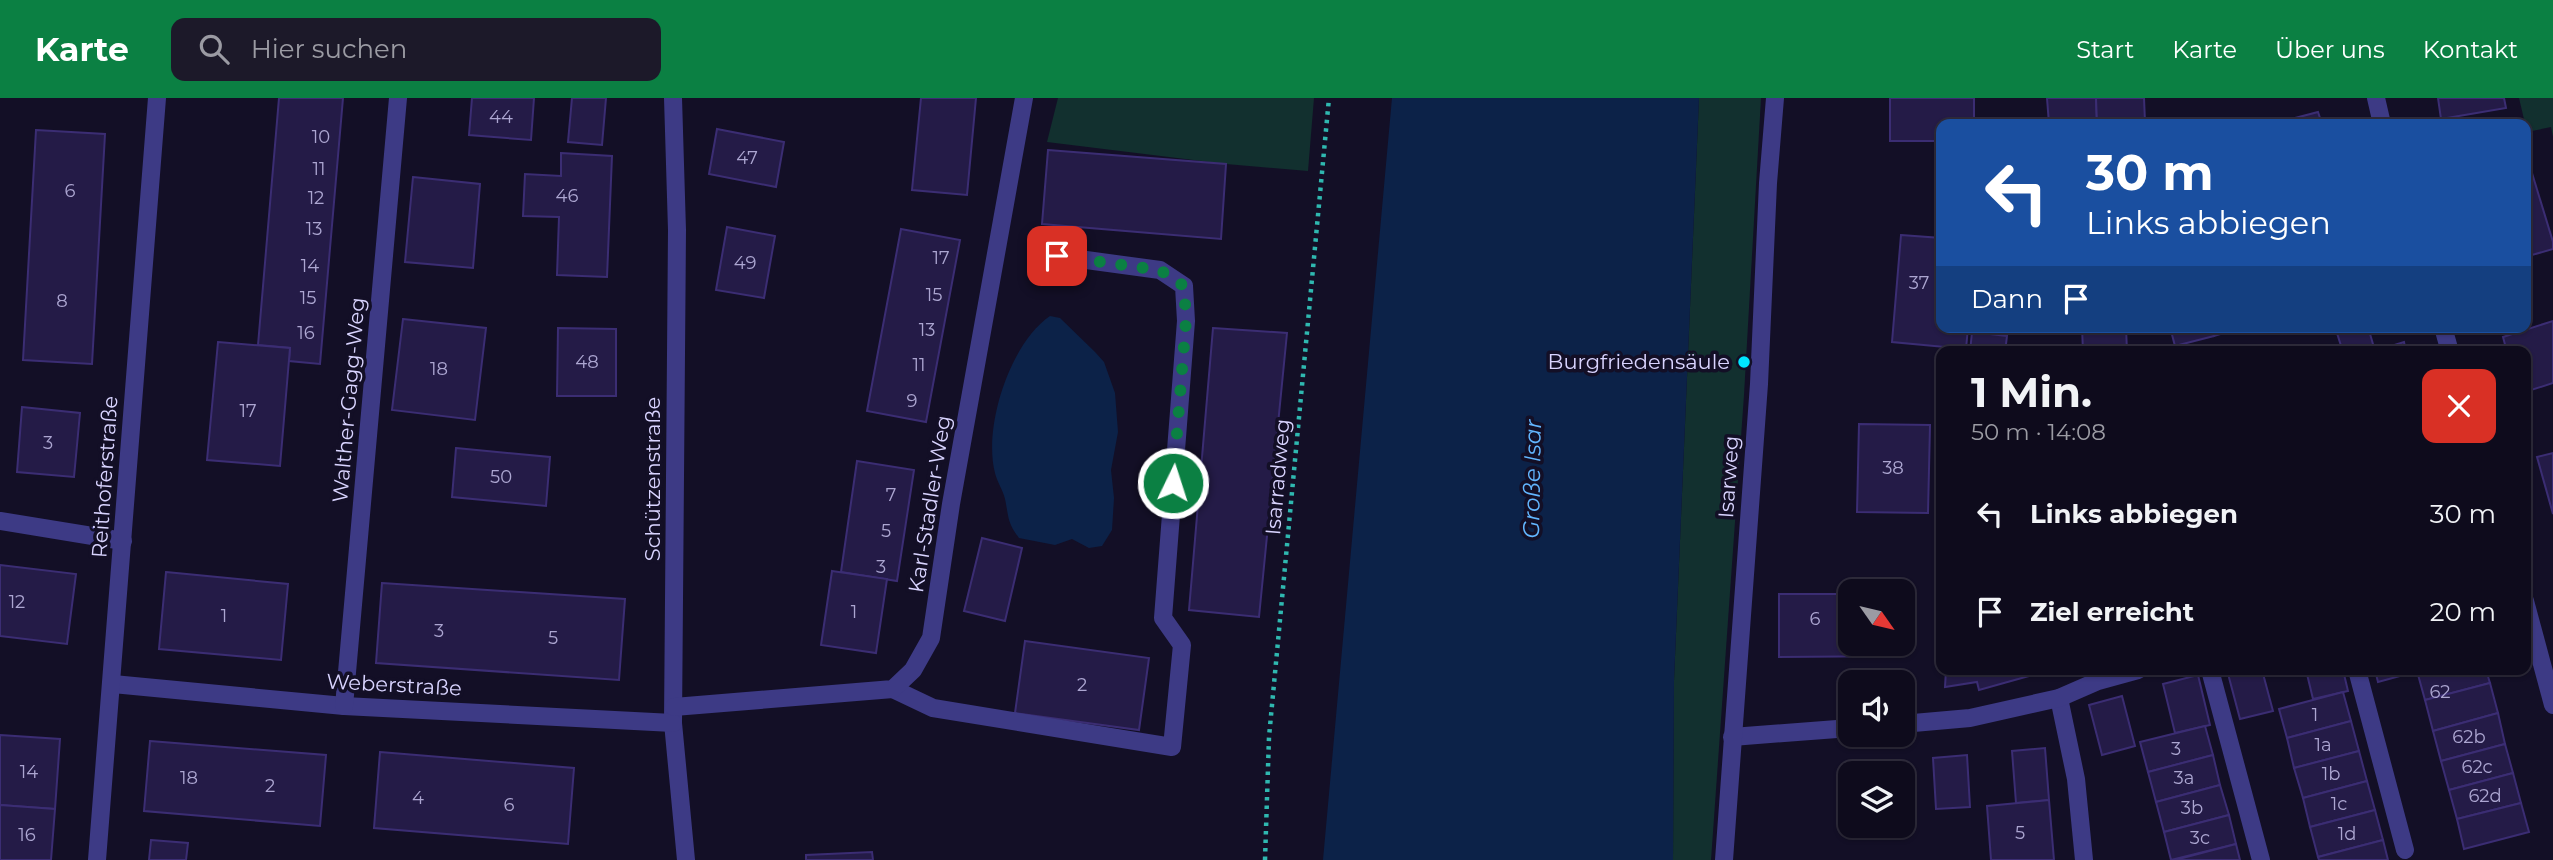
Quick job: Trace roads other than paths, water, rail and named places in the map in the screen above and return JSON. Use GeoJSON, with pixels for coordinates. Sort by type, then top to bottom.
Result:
{"type":"FeatureCollection","features":[{"type":"Feature","properties":{"kind":"street","name":"Reithoferstraße"},"geometry":{"type":"LineString","coordinates":[[97,860],[158,98]]}},
{"type":"Feature","properties":{"kind":"street","name":"Walther-Gagg-Weg"},"geometry":{"type":"LineString","coordinates":[[344,706],[398,98]]}},
{"type":"Feature","properties":{"kind":"street","name":"Schützenstraße"},"geometry":{"type":"LineString","coordinates":[[673,98],[677,230],[674,715],[686,860]]}},
{"type":"Feature","properties":{"kind":"street","name":"Karl-Stadler-Weg"},"geometry":{"type":"LineString","coordinates":[[893,689],[913,670],[931,638],[951,503],[1024,98]]}},
{"type":"Feature","properties":{"kind":"street","name":"Isarweg"},"geometry":{"type":"LineString","coordinates":[[1724,860],[1759,384],[1768,183],[1775,98]]}},
{"type":"Feature","properties":{"kind":"street"},"geometry":{"type":"LineString","coordinates":[[2376,98],[2381,119]]}},
{"type":"Feature","properties":{"kind":"street"},"geometry":{"type":"LineString","coordinates":[[674,715],[893,689],[933,709],[1172,747],[1182,645],[1163,618],[1186,320],[1184,286],[1160,270],[1057,256]]}},
{"type":"Feature","properties":{"kind":"street"},"geometry":{"type":"LineString","coordinates":[[0,521],[123,541]]}},
{"type":"Feature","properties":{"kind":"street"},"geometry":{"type":"LineString","coordinates":[[2531,623],[2553,705]]}},
{"type":"Feature","properties":{"kind":"street"},"geometry":{"type":"LineString","coordinates":[[1915,723],[1970,718],[2059,698],[2119,675]]}},
{"type":"Feature","properties":{"kind":"street"},"geometry":{"type":"LineString","coordinates":[[2211,675],[2262,860]]}},
{"type":"Feature","properties":{"kind":"street"},"geometry":{"type":"LineString","coordinates":[[2358,675],[2405,850]]}},
{"type":"Feature","properties":{"kind":"street","name":"Weberstraße"},"geometry":{"type":"LineString","coordinates":[[113,684],[344,706],[674,715]]}},
{"type":"Feature","properties":{"kind":"street"},"geometry":{"type":"LineString","coordinates":[[2059,698],[2076,779],[2084,860]]}},
{"type":"Feature","properties":{"kind":"street"},"geometry":{"type":"LineString","coordinates":[[1732,737],[1838,729]]}},
{"type":"Feature","properties":{"kind":"water","name":"Große Isar"},"geometry":{"type":"Polygon","coordinates":[[[1392,98],[1699,98],[1674,680],[1673,860],[1323,860],[1392,98]]]}},
{"type":"Feature","properties":{"kind":"water"},"geometry":{"type":"Polygon","coordinates":[[[1050,316],[1060,318],[1104,362],[1115,393],[1118,432],[1111,470],[1114,498],[1112,530],[1102,546],[1089,548],[1072,539],[1055,545],[1019,538],[1010,524],[1004,496],[995,473],[993,433],[1003,387],[1023,345],[1050,316]]]}},
{"type":"Feature","properties":{"kind":"place","name":"Burgfriedensäule"},"geometry":{"type":"Point","coordinates":[1744,362]}}]}
